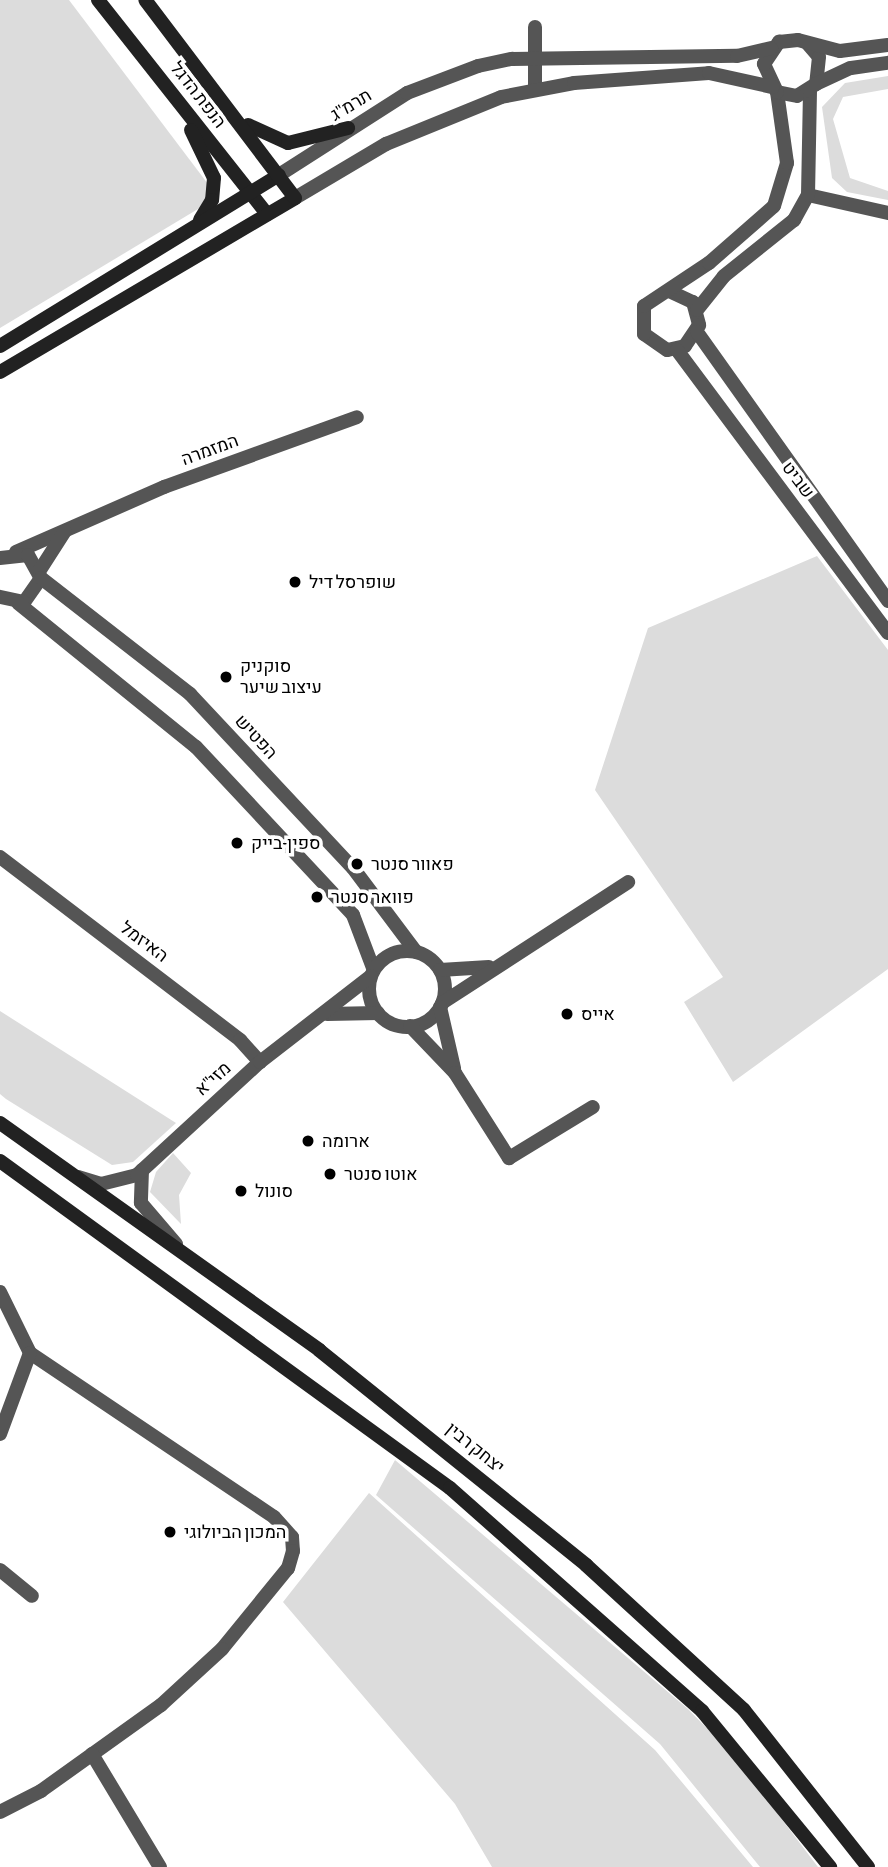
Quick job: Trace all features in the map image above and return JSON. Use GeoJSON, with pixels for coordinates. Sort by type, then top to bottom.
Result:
{"type":"FeatureCollection","features":[{"type":"Feature","properties":{"kind":"main road","name":"הנפת הדגל"},"geometry":{"type":"LineString","coordinates":[[98,0],[267,214]]}},
{"type":"Feature","properties":{"kind":"main road","name":"הנפת הדגל"},"geometry":{"type":"LineString","coordinates":[[145,0],[295,198]]}},
{"type":"Feature","properties":{"kind":"main road"},"geometry":{"type":"LineString","coordinates":[[164,84],[214,178],[212,200],[196,226]]}},
{"type":"Feature","properties":{"kind":"main road"},"geometry":{"type":"LineString","coordinates":[[231,113],[261,135],[288,143],[348,128]]}},
{"type":"Feature","properties":{"kind":"main road","name":"תרמ\"ג"},"geometry":{"type":"LineString","coordinates":[[0,346],[279,175]]}},
{"type":"Feature","properties":{"kind":"main road"},"geometry":{"type":"LineString","coordinates":[[0,372],[295,198]]}},
{"type":"Feature","properties":{"kind":"main road","name":"יצחק רבין"},"geometry":{"type":"LineString","coordinates":[[0,1123],[186,1255],[421,1429],[688,1656],[792,1765],[868,1867]]}},
{"type":"Feature","properties":{"kind":"main road"},"geometry":{"type":"LineString","coordinates":[[0,1161],[450,1488],[702,1711],[830,1867]]}},
{"type":"Feature","properties":{"kind":"street"},"geometry":{"type":"LineString","coordinates":[[535,27],[538,58],[536,90]]}},
{"type":"Feature","properties":{"kind":"street"},"geometry":{"type":"LineString","coordinates":[[807,43],[819,57],[813,87],[808,195],[794,220],[724,276],[698,310],[697,332],[677,349],[650,342],[641,325],[644,306],[668,291],[775,206],[787,163],[775,89],[764,64],[771,48],[788,39],[807,43],[840,51],[888,45]]}},
{"type":"Feature","properties":{"kind":"street","name":"תרמ\"ג"},"geometry":{"type":"LineString","coordinates":[[279,175],[348,128],[436,80],[478,66],[538,58],[737,56],[771,48]]}},
{"type":"Feature","properties":{"kind":"street"},"geometry":{"type":"LineString","coordinates":[[295,198],[449,115],[536,90],[716,73],[797,96],[852,68],[888,63]]}},
{"type":"Feature","properties":{"kind":"street"},"geometry":{"type":"LineString","coordinates":[[808,195],[888,214]]}},
{"type":"Feature","properties":{"kind":"street"},"geometry":{"type":"LineString","coordinates":[[668,291],[686,296],[698,310]]}},
{"type":"Feature","properties":{"kind":"street","name":"שביט"},"geometry":{"type":"LineString","coordinates":[[697,332],[888,601]]}},
{"type":"Feature","properties":{"kind":"street","name":"שביט"},"geometry":{"type":"LineString","coordinates":[[677,349],[888,633]]}},
{"type":"Feature","properties":{"kind":"street","name":"המזמרה"},"geometry":{"type":"LineString","coordinates":[[5,555],[78,522],[357,417]]}},
{"type":"Feature","properties":{"kind":"street","name":"המזמרה"},"geometry":{"type":"LineString","coordinates":[[18,603],[35,595],[56,540],[78,522]]}},
{"type":"Feature","properties":{"kind":"street","name":"הפטיש"},"geometry":{"type":"LineString","coordinates":[[5,555],[41,574],[190,694],[352,869],[416,952]]}},
{"type":"Feature","properties":{"kind":"street"},"geometry":{"type":"LineString","coordinates":[[0,597],[18,603],[196,747],[353,915],[372,972],[378,1013],[410,1027],[455,1073],[509,1158],[593,1107]]}},
{"type":"Feature","properties":{"kind":"street","name":"האיזמל"},"geometry":{"type":"LineString","coordinates":[[0,857],[240,1040],[260,1062]]}},
{"type":"Feature","properties":{"kind":"street"},"geometry":{"type":"LineString","coordinates":[[410,1027],[497,965],[628,882]]}},
{"type":"Feature","properties":{"kind":"street"},"geometry":{"type":"LineString","coordinates":[[372,972],[393,954],[416,952],[440,970],[497,965]]}},
{"type":"Feature","properties":{"kind":"street"},"geometry":{"type":"LineString","coordinates":[[440,970],[441,1005],[455,1073]]}},
{"type":"Feature","properties":{"kind":"street","name":"מזי\"א"},"geometry":{"type":"LineString","coordinates":[[77,1177],[111,1183],[142,1170],[260,1062],[372,972]]}},
{"type":"Feature","properties":{"kind":"street","name":"מזי\"א"},"geometry":{"type":"LineString","coordinates":[[313,1022],[344,1009],[378,1013]]}},
{"type":"Feature","properties":{"kind":"street"},"geometry":{"type":"LineString","coordinates":[[142,1170],[141,1203],[186,1255]]}},
{"type":"Feature","properties":{"kind":"street"},"geometry":{"type":"LineString","coordinates":[[0,1292],[30,1353],[274,1517],[292,1537],[288,1568],[222,1649],[92,1754],[0,1812]]}},
{"type":"Feature","properties":{"kind":"street"},"geometry":{"type":"LineString","coordinates":[[0,1434],[30,1353]]}},
{"type":"Feature","properties":{"kind":"street"},"geometry":{"type":"LineString","coordinates":[[0,1570],[32,1596]]}},
{"type":"Feature","properties":{"kind":"street"},"geometry":{"type":"LineString","coordinates":[[92,1754],[160,1867]]}},
{"type":"Feature","properties":{"kind":"shaded area"},"geometry":{"type":"Polygon","coordinates":[[[0,0],[69,0],[211,188],[203,206],[0,328],[0,0]]]}},
{"type":"Feature","properties":{"kind":"shaded area"},"geometry":{"type":"Polygon","coordinates":[[[888,76],[888,89],[843,97],[833,119],[850,178],[888,191],[888,200],[847,192],[832,178],[822,107],[845,83],[888,76]]]}},
{"type":"Feature","properties":{"kind":"shaded area"},"geometry":{"type":"Polygon","coordinates":[[[817,556],[888,650],[888,969],[733,1082],[684,1002],[723,977],[595,790],[648,628],[817,556]]]}},
{"type":"Feature","properties":{"kind":"shaded area"},"geometry":{"type":"Polygon","coordinates":[[[0,1011],[176,1123],[133,1162],[112,1165],[6,1099],[0,1094],[0,1011]]]}},
{"type":"Feature","properties":{"kind":"shaded area"},"geometry":{"type":"Polygon","coordinates":[[[173,1153],[191,1173],[179,1195],[181,1224],[150,1192],[156,1172],[173,1153]]]}},
{"type":"Feature","properties":{"kind":"shaded area"},"geometry":{"type":"Polygon","coordinates":[[[395,1460],[688,1709],[733,1755],[818,1867],[760,1867],[660,1744],[376,1495],[395,1460]]]}},
{"type":"Feature","properties":{"kind":"shaded area"},"geometry":{"type":"Polygon","coordinates":[[[369,1493],[655,1750],[753,1867],[492,1867],[455,1804],[283,1602],[369,1493]]]}},
{"type":"Feature","properties":{"kind":"place","name":"שופרסל דיל"},"geometry":{"type":"Point","coordinates":[295,582]}},
{"type":"Feature","properties":{"kind":"place","name":"סוקניק עיצוב שיער"},"geometry":{"type":"Point","coordinates":[226,677]}},
{"type":"Feature","properties":{"kind":"place","name":"ספין-בייק"},"geometry":{"type":"Point","coordinates":[237,843]}},
{"type":"Feature","properties":{"kind":"place","name":"פאוור סנטר"},"geometry":{"type":"Point","coordinates":[357,864]}},
{"type":"Feature","properties":{"kind":"place","name":"פוואר סנטר"},"geometry":{"type":"Point","coordinates":[317,897]}},
{"type":"Feature","properties":{"kind":"place","name":"אייס"},"geometry":{"type":"Point","coordinates":[567,1014]}},
{"type":"Feature","properties":{"kind":"place","name":"ארומה"},"geometry":{"type":"Point","coordinates":[308,1141]}},
{"type":"Feature","properties":{"kind":"place","name":"אוטו סנטר"},"geometry":{"type":"Point","coordinates":[330,1174]}},
{"type":"Feature","properties":{"kind":"place","name":"סונול"},"geometry":{"type":"Point","coordinates":[241,1191]}},
{"type":"Feature","properties":{"kind":"place","name":"המכון הביולוגי"},"geometry":{"type":"Point","coordinates":[170,1532]}}]}
